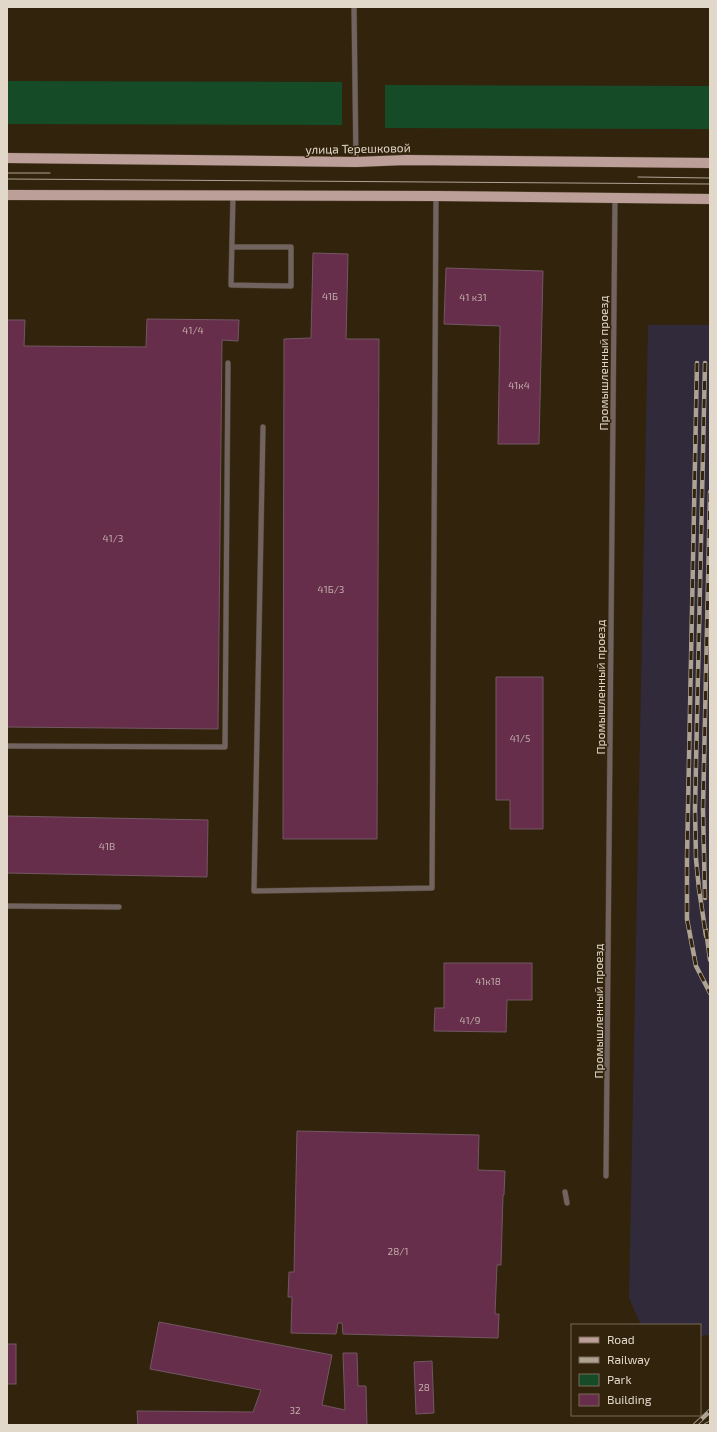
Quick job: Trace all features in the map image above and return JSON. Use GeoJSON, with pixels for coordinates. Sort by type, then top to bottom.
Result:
{"type":"FeatureCollection","features":[{"type":"Feature","properties":{"kind":"main road","name":"улица Терешковой"},"geometry":{"type":"LineString","coordinates":[[7,158],[356,162],[406,160],[710,163]]}},
{"type":"Feature","properties":{"kind":"main road"},"geometry":{"type":"LineString","coordinates":[[7,195],[436,196],[710,199]]}},
{"type":"Feature","properties":{"kind":"lane"},"geometry":{"type":"LineString","coordinates":[[354,7],[356,162]]}},
{"type":"Feature","properties":{"kind":"lane"},"geometry":{"type":"LineString","coordinates":[[233,196],[231,285],[291,286],[291,247],[233,247]]}},
{"type":"Feature","properties":{"kind":"lane"},"geometry":{"type":"LineString","coordinates":[[263,427],[254,891],[432,888],[436,196]]}},
{"type":"Feature","properties":{"kind":"lane","name":"Промышленный проезд"},"geometry":{"type":"LineString","coordinates":[[606,1176],[614,198]]}},
{"type":"Feature","properties":{"kind":"lane"},"geometry":{"type":"LineString","coordinates":[[7,746],[225,747],[228,363]]}},
{"type":"Feature","properties":{"kind":"lane"},"geometry":{"type":"LineString","coordinates":[[7,906],[119,907]]}},
{"type":"Feature","properties":{"kind":"lane"},"geometry":{"type":"LineString","coordinates":[[565,1192],[567,1204]]}},
{"type":"Feature","properties":{"kind":"shaded area"},"geometry":{"type":"Polygon","coordinates":[[[648,325],[710,325],[710,1335],[701,1336],[701,1324],[641,1324],[629,1298],[648,325]]]}},
{"type":"Feature","properties":{"kind":"green space"},"geometry":{"type":"Polygon","coordinates":[[[7,81],[342,82],[342,125],[7,124],[7,81]]]}},
{"type":"Feature","properties":{"kind":"green space"},"geometry":{"type":"Polygon","coordinates":[[[385,85],[710,86],[710,129],[385,128],[385,85]]]}},
{"type":"Feature","properties":{"kind":"building"},"geometry":{"type":"Polygon","coordinates":[[[313,253],[348,254],[346,339],[379,339],[377,839],[283,839],[284,339],[311,338],[313,253]]]}},
{"type":"Feature","properties":{"kind":"building"},"geometry":{"type":"Polygon","coordinates":[[[446,268],[543,271],[539,444],[498,444],[500,326],[444,324],[446,268]]]}},
{"type":"Feature","properties":{"kind":"building"},"geometry":{"type":"Polygon","coordinates":[[[147,319],[239,320],[238,341],[222,340],[218,729],[7,727],[7,320],[25,320],[24,346],[146,347],[147,319]]]}},
{"type":"Feature","properties":{"kind":"building"},"geometry":{"type":"Polygon","coordinates":[[[496,677],[543,677],[543,829],[510,829],[510,800],[496,800],[496,677]]]}},
{"type":"Feature","properties":{"kind":"building"},"geometry":{"type":"Polygon","coordinates":[[[7,816],[208,820],[207,877],[7,873],[7,816]]]}},
{"type":"Feature","properties":{"kind":"building"},"geometry":{"type":"Polygon","coordinates":[[[444,963],[532,963],[532,1000],[507,1000],[506,1032],[434,1031],[435,1008],[444,1008],[444,963]]]}},
{"type":"Feature","properties":{"kind":"building"},"geometry":{"type":"Polygon","coordinates":[[[297,1131],[479,1135],[478,1170],[505,1171],[501,1265],[497,1265],[495,1314],[499,1314],[498,1338],[343,1334],[342,1323],[338,1323],[336,1334],[291,1333],[292,1297],[288,1297],[289,1272],[294,1272],[297,1131]]]}},
{"type":"Feature","properties":{"kind":"building"},"geometry":{"type":"Polygon","coordinates":[[[159,1322],[332,1355],[322,1405],[345,1410],[343,1353],[357,1353],[358,1386],[366,1386],[367,1425],[138,1425],[137,1411],[253,1412],[261,1390],[150,1369],[159,1322]]]}},
{"type":"Feature","properties":{"kind":"building"},"geometry":{"type":"Polygon","coordinates":[[[7,1344],[16,1344],[16,1384],[7,1384],[7,1344]]]}},
{"type":"Feature","properties":{"kind":"building"},"geometry":{"type":"Polygon","coordinates":[[[432,1361],[434,1413],[416,1414],[414,1362],[432,1361]]]}},
{"type":"Feature","properties":{"kind":"tram line"},"geometry":{"type":"LineString","coordinates":[[7,173],[50,173]]}},
{"type":"Feature","properties":{"kind":"tram line"},"geometry":{"type":"LineString","coordinates":[[638,177],[710,178]]}},
{"type":"Feature","properties":{"kind":"tram line"},"geometry":{"type":"LineString","coordinates":[[7,179],[710,184]]}},
{"type":"Feature","properties":{"kind":"railway"},"geometry":{"type":"LineString","coordinates":[[697,363],[687,919],[696,966],[710,993]]}},
{"type":"Feature","properties":{"kind":"railway"},"geometry":{"type":"LineString","coordinates":[[705,363],[695,809],[696,859],[706,936]]}},
{"type":"Feature","properties":{"kind":"railway"},"geometry":{"type":"LineString","coordinates":[[705,898],[703,809],[710,492]]}},
{"type":"Feature","properties":{"kind":"railway"},"geometry":{"type":"LineString","coordinates":[[706,930],[710,960]]}},
{"type":"Feature","properties":{"kind":"railway"},"geometry":{"type":"LineString","coordinates":[[695,1425],[710,1411]]}},
{"type":"Feature","properties":{"kind":"railway"},"geometry":{"type":"LineString","coordinates":[[706,1425],[710,1423]]}}]}
